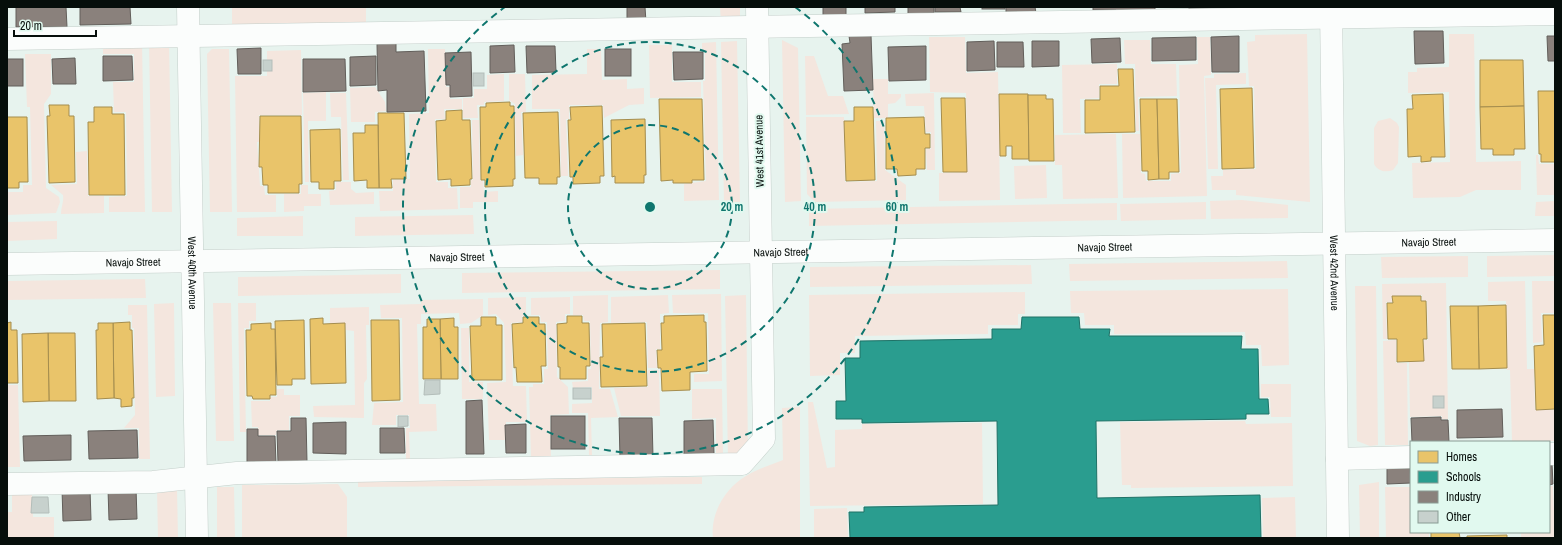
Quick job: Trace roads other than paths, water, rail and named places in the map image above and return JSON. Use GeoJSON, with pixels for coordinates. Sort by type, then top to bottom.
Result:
{"type":"FeatureCollection","features":[{"type":"Feature","properties":{"kind":"street","name":"West 40th Avenue"},"geometry":{"type":"LineString","coordinates":[[188,7],[197,538]]}},
{"type":"Feature","properties":{"kind":"street"},"geometry":{"type":"LineString","coordinates":[[7,39],[189,36],[757,17],[1331,12],[1555,14]]}},
{"type":"Feature","properties":{"kind":"street","name":"West 42nd Avenue"},"geometry":{"type":"LineString","coordinates":[[1331,12],[1338,538]]}},
{"type":"Feature","properties":{"kind":"street","name":"West 41st Avenue"},"geometry":{"type":"LineString","coordinates":[[196,477],[245,473],[742,464],[764,439],[757,17]]}},
{"type":"Feature","properties":{"kind":"street","name":"Navajo Street"},"geometry":{"type":"LineString","coordinates":[[7,264],[761,251],[1555,240]]}},
{"type":"Feature","properties":{"kind":"street"},"geometry":{"type":"LineString","coordinates":[[1337,459],[1410,457]]}},
{"type":"Feature","properties":{"kind":"street"},"geometry":{"type":"LineString","coordinates":[[7,484],[153,482],[196,477]]}}]}
